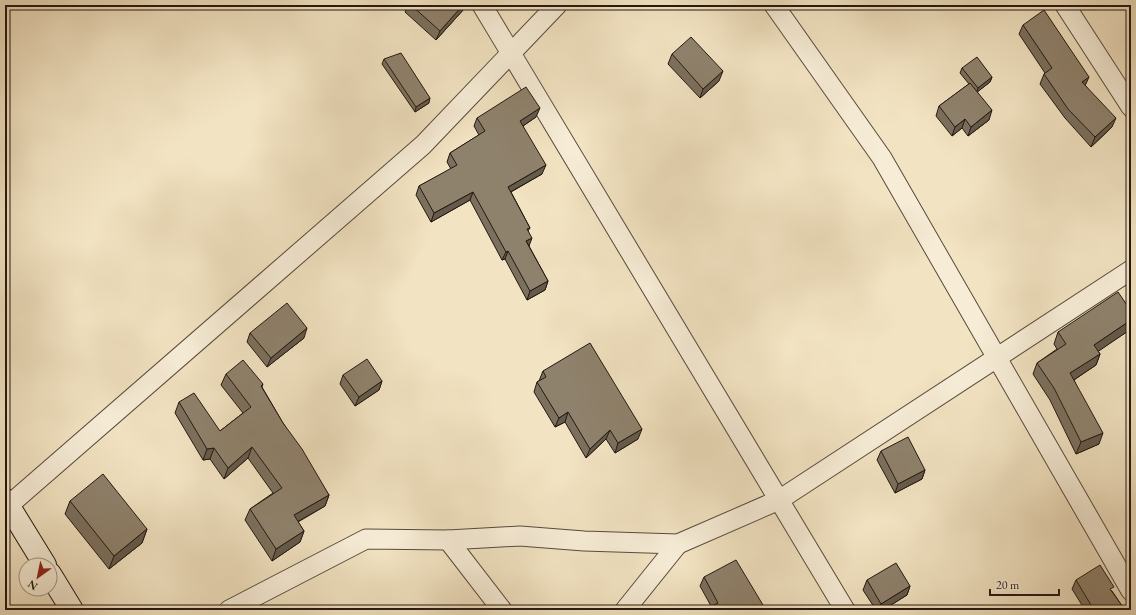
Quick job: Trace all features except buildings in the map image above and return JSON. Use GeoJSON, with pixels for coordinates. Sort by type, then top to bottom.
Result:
{"type":"FeatureCollection","features":[{"type":"Feature","properties":{"kind":"main road"},"geometry":{"type":"LineString","coordinates":[[7,503],[40,557]]}},
{"type":"Feature","properties":{"kind":"main road"},"geometry":{"type":"LineString","coordinates":[[58,587],[72,610]]}},
{"type":"Feature","properties":{"kind":"street"},"geometry":{"type":"LineString","coordinates":[[482,5],[845,610]]}},
{"type":"Feature","properties":{"kind":"street"},"geometry":{"type":"LineString","coordinates":[[7,503],[423,145],[557,5]]}},
{"type":"Feature","properties":{"kind":"street"},"geometry":{"type":"LineString","coordinates":[[774,5],[882,158],[1131,591]]}},
{"type":"Feature","properties":{"kind":"street"},"geometry":{"type":"LineString","coordinates":[[1065,5],[1131,107]]}},
{"type":"Feature","properties":{"kind":"street"},"geometry":{"type":"LineString","coordinates":[[229,610],[366,539],[448,540],[520,536],[584,542],[678,544],[779,500],[1131,270]]}},
{"type":"Feature","properties":{"kind":"street"},"geometry":{"type":"LineString","coordinates":[[448,540],[502,610]]}},
{"type":"Feature","properties":{"kind":"street"},"geometry":{"type":"LineString","coordinates":[[625,610],[678,544]]}}]}
